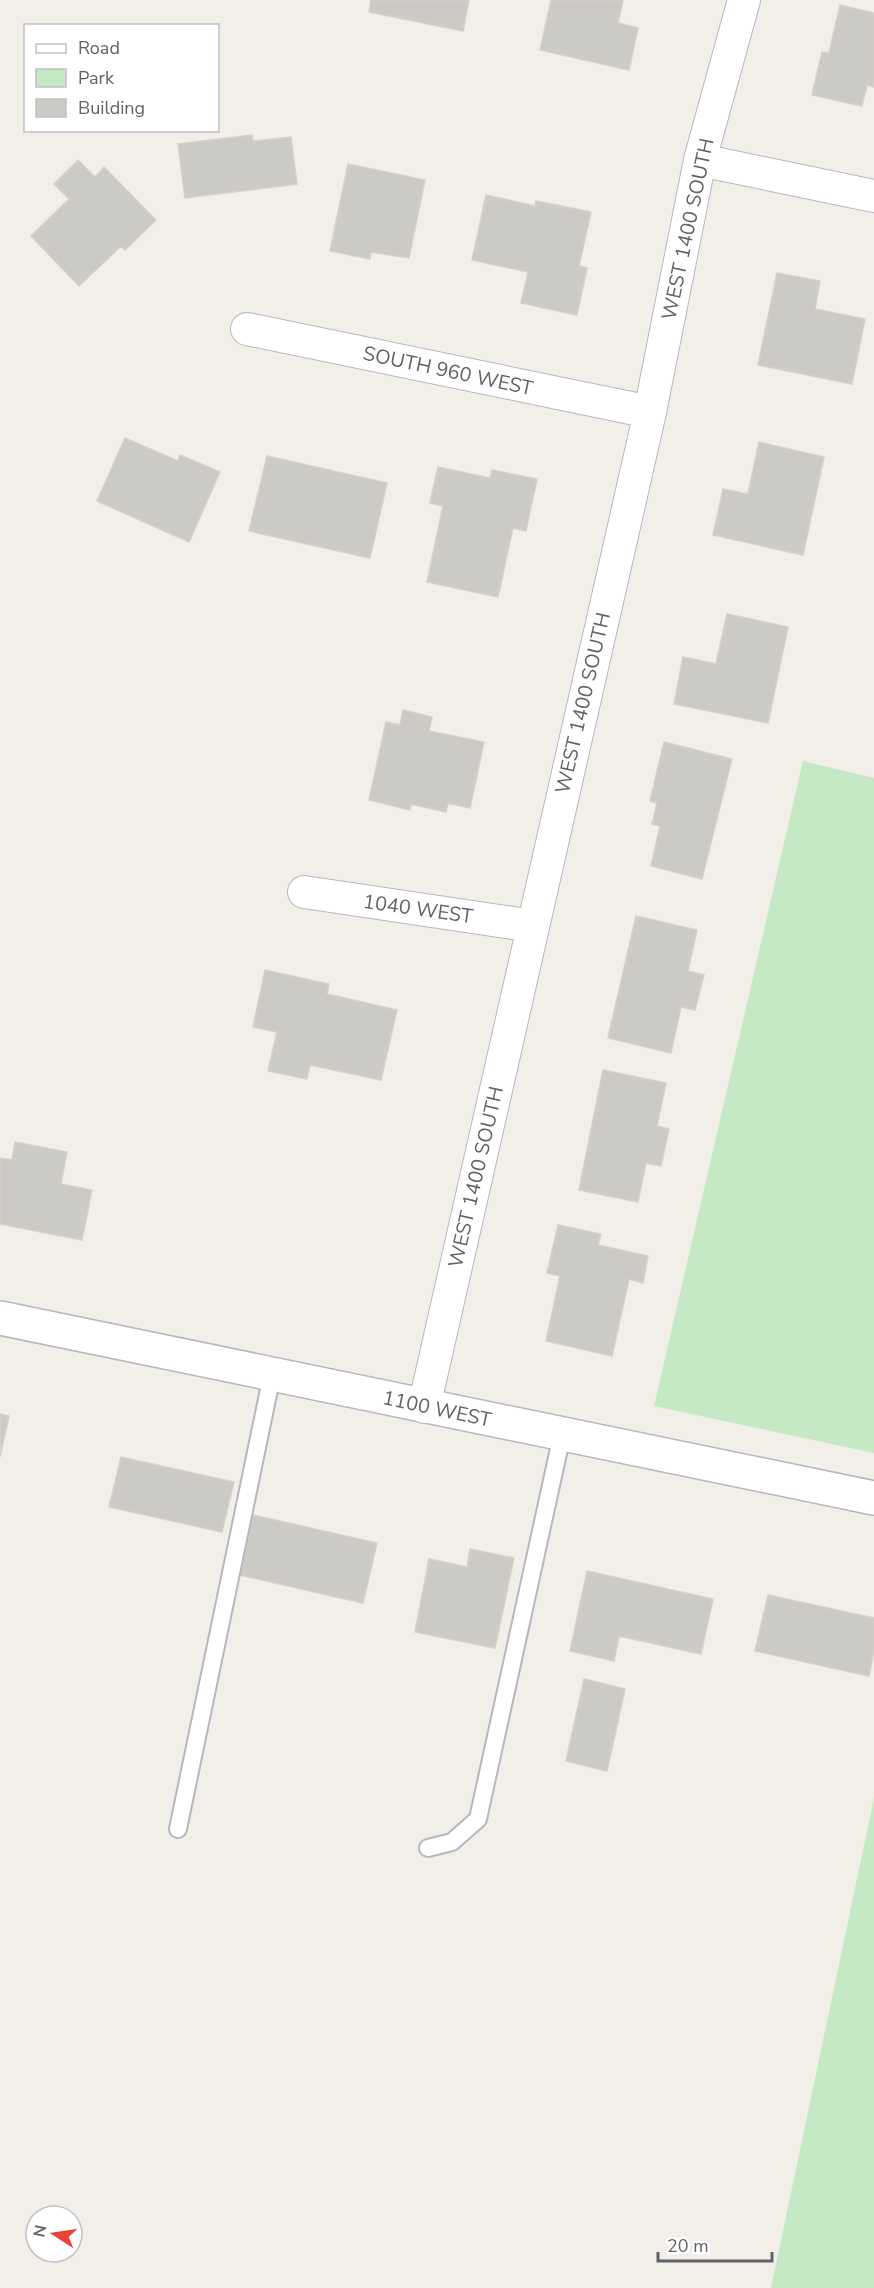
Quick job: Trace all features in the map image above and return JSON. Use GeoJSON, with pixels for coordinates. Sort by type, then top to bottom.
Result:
{"type":"FeatureCollection","features":[{"type":"Feature","properties":{"kind":"street","name":"WEST 1400 SOUTH"},"geometry":{"type":"LineString","coordinates":[[424,1407],[650,412],[700,160],[744,0]]}},
{"type":"Feature","properties":{"kind":"street"},"geometry":{"type":"LineString","coordinates":[[700,160],[874,196]]}},
{"type":"Feature","properties":{"kind":"street","name":"SOUTH 960 WEST"},"geometry":{"type":"LineString","coordinates":[[247,329],[650,412]]}},
{"type":"Feature","properties":{"kind":"street","name":"1040 WEST"},"geometry":{"type":"LineString","coordinates":[[304,892],[533,926]]}},
{"type":"Feature","properties":{"kind":"street","name":"1100 WEST"},"geometry":{"type":"LineString","coordinates":[[0,1318],[874,1498]]}},
{"type":"Feature","properties":{"kind":"lane"},"geometry":{"type":"LineString","coordinates":[[178,1828],[272,1375]]}},
{"type":"Feature","properties":{"kind":"lane"},"geometry":{"type":"LineString","coordinates":[[428,1848],[452,1842],[478,1819],[562,1435]]}},
{"type":"Feature","properties":{"kind":"green space"},"geometry":{"type":"Polygon","coordinates":[[[803,761],[874,778],[874,1453],[654,1406],[803,761]]]}},
{"type":"Feature","properties":{"kind":"green space"},"geometry":{"type":"Polygon","coordinates":[[[874,1798],[874,2288],[771,2288],[874,1798]]]}},
{"type":"Feature","properties":{"kind":"building"},"geometry":{"type":"Polygon","coordinates":[[[371,0],[469,0],[463,31],[369,12],[371,0]]]}},
{"type":"Feature","properties":{"kind":"building"},"geometry":{"type":"Polygon","coordinates":[[[551,0],[623,0],[618,23],[638,28],[629,70],[540,50],[551,0]]]}},
{"type":"Feature","properties":{"kind":"building"},"geometry":{"type":"Polygon","coordinates":[[[840,5],[874,13],[874,87],[867,85],[862,106],[812,95],[822,52],[829,53],[840,5]]]}},
{"type":"Feature","properties":{"kind":"building"},"geometry":{"type":"Polygon","coordinates":[[[252,135],[253,141],[291,137],[297,184],[185,198],[178,144],[252,135]]]}},
{"type":"Feature","properties":{"kind":"building"},"geometry":{"type":"Polygon","coordinates":[[[78,160],[95,177],[104,167],[156,220],[125,250],[121,246],[79,286],[31,236],[69,199],[54,184],[78,160]]]}},
{"type":"Feature","properties":{"kind":"building"},"geometry":{"type":"Polygon","coordinates":[[[348,164],[425,180],[409,258],[371,252],[370,259],[330,251],[348,164]]]}},
{"type":"Feature","properties":{"kind":"building"},"geometry":{"type":"Polygon","coordinates":[[[486,195],[535,206],[536,201],[591,212],[579,266],[587,268],[577,315],[521,303],[528,272],[472,260],[486,195]]]}},
{"type":"Feature","properties":{"kind":"building"},"geometry":{"type":"Polygon","coordinates":[[[777,273],[820,281],[815,309],[865,319],[852,384],[758,365],[777,273]]]}},
{"type":"Feature","properties":{"kind":"building"},"geometry":{"type":"Polygon","coordinates":[[[125,438],[178,461],[180,455],[220,472],[189,542],[97,501],[125,438]]]}},
{"type":"Feature","properties":{"kind":"building"},"geometry":{"type":"Polygon","coordinates":[[[759,442],[824,457],[803,555],[713,535],[723,489],[748,494],[759,442]]]}},
{"type":"Feature","properties":{"kind":"building"},"geometry":{"type":"Polygon","coordinates":[[[267,456],[387,483],[370,558],[249,531],[267,456]]]}},
{"type":"Feature","properties":{"kind":"building"},"geometry":{"type":"Polygon","coordinates":[[[438,467],[490,478],[492,470],[537,479],[526,531],[513,528],[498,597],[427,582],[443,506],[430,503],[438,467]]]}},
{"type":"Feature","properties":{"kind":"building"},"geometry":{"type":"Polygon","coordinates":[[[727,614],[788,627],[768,723],[674,704],[683,657],[716,664],[727,614]]]}},
{"type":"Feature","properties":{"kind":"building"},"geometry":{"type":"Polygon","coordinates":[[[403,710],[432,717],[429,731],[484,742],[470,808],[448,803],[446,812],[411,804],[410,810],[369,800],[386,722],[400,725],[403,710]]]}},
{"type":"Feature","properties":{"kind":"building"},"geometry":{"type":"Polygon","coordinates":[[[664,742],[732,759],[702,879],[651,866],[660,826],[652,824],[657,803],[650,801],[664,742]]]}},
{"type":"Feature","properties":{"kind":"building"},"geometry":{"type":"Polygon","coordinates":[[[636,916],[697,930],[688,971],[704,975],[695,1010],[681,1007],[671,1053],[608,1038],[636,916]]]}},
{"type":"Feature","properties":{"kind":"building"},"geometry":{"type":"Polygon","coordinates":[[[265,970],[329,984],[327,994],[397,1010],[381,1080],[310,1065],[307,1079],[268,1071],[277,1032],[253,1027],[265,970]]]}},
{"type":"Feature","properties":{"kind":"building"},"geometry":{"type":"Polygon","coordinates":[[[603,1070],[666,1083],[657,1126],[669,1129],[661,1166],[646,1163],[638,1202],[579,1190],[603,1070]]]}},
{"type":"Feature","properties":{"kind":"building"},"geometry":{"type":"Polygon","coordinates":[[[15,1142],[67,1152],[61,1184],[92,1190],[82,1240],[0,1224],[0,1158],[12,1160],[15,1142]]]}},
{"type":"Feature","properties":{"kind":"building"},"geometry":{"type":"Polygon","coordinates":[[[558,1225],[601,1234],[598,1245],[648,1256],[643,1283],[629,1279],[612,1356],[546,1341],[560,1276],[547,1273],[558,1225]]]}},
{"type":"Feature","properties":{"kind":"building"},"geometry":{"type":"Polygon","coordinates":[[[0,1414],[9,1416],[0,1457],[0,1414]]]}},
{"type":"Feature","properties":{"kind":"building"},"geometry":{"type":"Polygon","coordinates":[[[121,1457],[234,1482],[222,1532],[109,1507],[121,1457]]]}},
{"type":"Feature","properties":{"kind":"building"},"geometry":{"type":"Polygon","coordinates":[[[253,1515],[377,1543],[363,1603],[240,1575],[253,1515]]]}},
{"type":"Feature","properties":{"kind":"building"},"geometry":{"type":"Polygon","coordinates":[[[470,1549],[514,1558],[495,1648],[415,1632],[429,1559],[467,1567],[470,1549]]]}},
{"type":"Feature","properties":{"kind":"building"},"geometry":{"type":"Polygon","coordinates":[[[587,1571],[713,1599],[701,1654],[619,1636],[614,1661],[570,1651],[587,1571]]]}},
{"type":"Feature","properties":{"kind":"building"},"geometry":{"type":"Polygon","coordinates":[[[768,1595],[874,1618],[874,1651],[869,1676],[755,1651],[768,1595]]]}},
{"type":"Feature","properties":{"kind":"building"},"geometry":{"type":"Polygon","coordinates":[[[584,1679],[625,1689],[607,1771],[566,1761],[584,1679]]]}}]}
